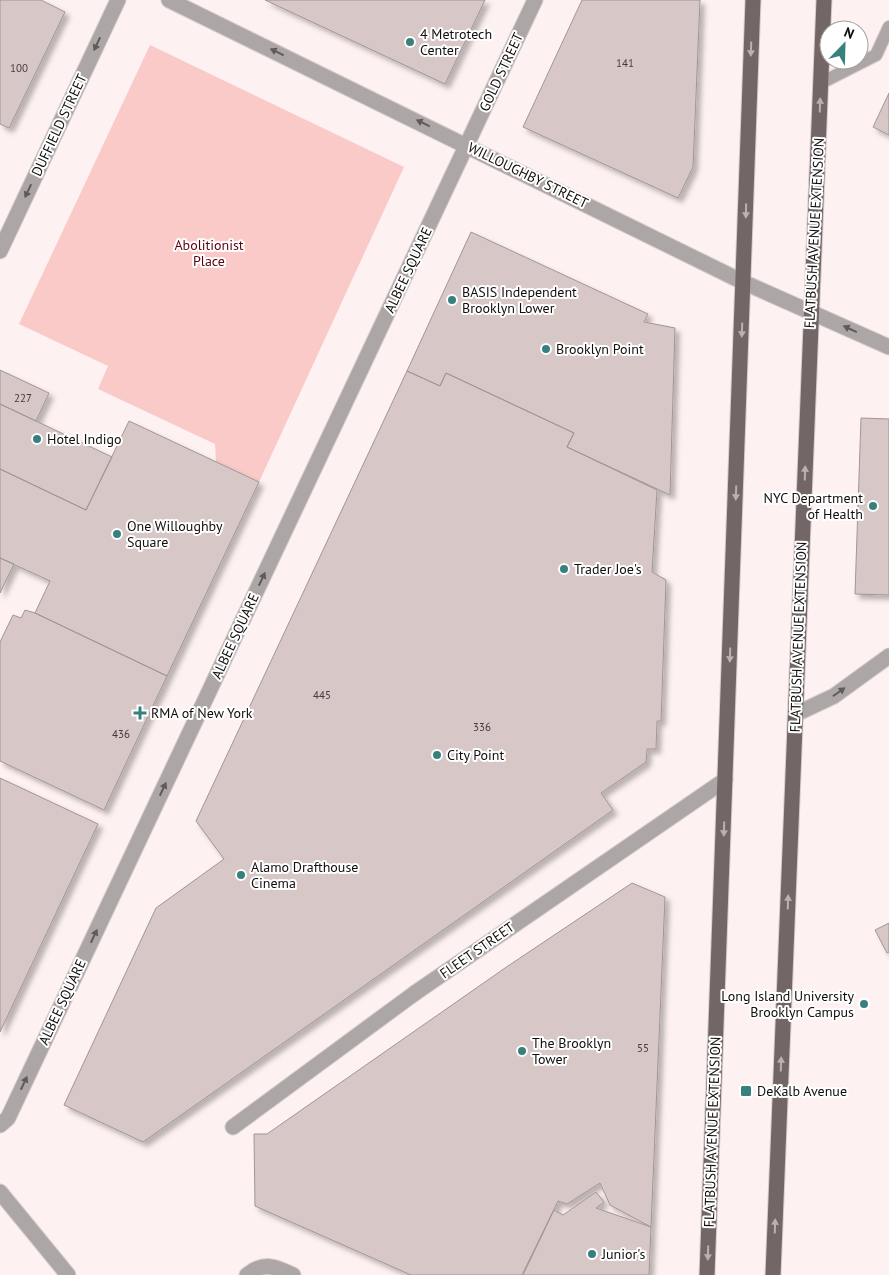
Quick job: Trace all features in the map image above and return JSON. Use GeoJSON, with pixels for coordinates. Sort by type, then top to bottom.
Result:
{"type":"FeatureCollection","features":[{"type":"Feature","properties":{"kind":"main road","name":"FLATBUSH AVENUE EXTENSION"},"geometry":{"type":"LineString","coordinates":[[707,1275],[753,0]]}},
{"type":"Feature","properties":{"kind":"main road","name":"FLATBUSH AVENUE EXTENSION"},"geometry":{"type":"LineString","coordinates":[[773,1275],[824,0]]}},
{"type":"Feature","properties":{"kind":"street","name":"DUFFIELD STREET"},"geometry":{"type":"LineString","coordinates":[[0,251],[118,0]]}},
{"type":"Feature","properties":{"kind":"street","name":"WILLOUGHBY STREET"},"geometry":{"type":"LineString","coordinates":[[169,0],[743,282],[811,311],[889,348]]}},
{"type":"Feature","properties":{"kind":"street","name":"GOLD STREET"},"geometry":{"type":"LineString","coordinates":[[466,145],[535,0]]}},
{"type":"Feature","properties":{"kind":"street","name":"ALBEE SQUARE"},"geometry":{"type":"LineString","coordinates":[[0,1125],[8,1118],[466,145]]}},
{"type":"Feature","properties":{"kind":"street"},"geometry":{"type":"LineString","coordinates":[[796,714],[834,696],[889,656]]}},
{"type":"Feature","properties":{"kind":"street","name":"FLEET STREET"},"geometry":{"type":"LineString","coordinates":[[233,1127],[414,993],[725,780]]}},
{"type":"Feature","properties":{"kind":"street"},"geometry":{"type":"LineString","coordinates":[[0,1192],[68,1275]]}},
{"type":"Feature","properties":{"kind":"street"},"geometry":{"type":"LineString","coordinates":[[247,1275],[265,1266],[278,1268],[293,1275]]}},
{"type":"Feature","properties":{"kind":"lane"},"geometry":{"type":"LineString","coordinates":[[821,83],[876,55],[889,27]]}},
{"type":"Feature","properties":{"kind":"green space","name":"Abolitionist Place"},"geometry":{"type":"Polygon","coordinates":[[[150,45],[404,167],[259,482],[216,462],[215,444],[98,389],[108,366],[19,324],[150,45]]]}},
{"type":"Feature","properties":{"kind":"building"},"geometry":{"type":"Polygon","coordinates":[[[0,0],[41,0],[65,12],[9,128],[0,124],[0,0]]]}},
{"type":"Feature","properties":{"kind":"building","name":"4 Metrotech Center"},"geometry":{"type":"Polygon","coordinates":[[[265,0],[485,0],[445,84],[265,0]]]}},
{"type":"Feature","properties":{"kind":"building"},"geometry":{"type":"Polygon","coordinates":[[[582,0],[700,0],[693,167],[678,198],[523,127],[582,0]]]}},
{"type":"Feature","properties":{"kind":"building"},"geometry":{"type":"Polygon","coordinates":[[[889,93],[889,135],[873,127],[889,93]]]}},
{"type":"Feature","properties":{"kind":"building","name":"Brooklyn Point"},"geometry":{"type":"Polygon","coordinates":[[[471,232],[648,314],[644,322],[675,328],[670,495],[567,447],[574,433],[446,373],[440,386],[407,371],[471,232]]]}},
{"type":"Feature","properties":{"kind":"building"},"geometry":{"type":"Polygon","coordinates":[[[0,370],[49,393],[36,421],[0,404],[0,370]]]}},
{"type":"Feature","properties":{"kind":"building","name":"City Point"},"geometry":{"type":"Polygon","coordinates":[[[407,371],[440,386],[446,373],[574,433],[567,447],[657,490],[652,572],[666,580],[661,721],[657,721],[656,749],[647,749],[646,762],[601,793],[613,810],[143,1142],[64,1105],[156,908],[224,859],[196,821],[407,371]]]}},
{"type":"Feature","properties":{"kind":"building","name":"Hotel Indigo"},"geometry":{"type":"Polygon","coordinates":[[[0,404],[112,457],[86,510],[0,469],[0,404]]]}},
{"type":"Feature","properties":{"kind":"building","name":"NYC Department of Health"},"geometry":{"type":"Polygon","coordinates":[[[861,418],[889,419],[889,595],[855,594],[861,418]]]}},
{"type":"Feature","properties":{"kind":"building","name":"One Willoughby Square"},"geometry":{"type":"Polygon","coordinates":[[[129,421],[259,482],[167,676],[35,613],[50,581],[0,558],[0,469],[86,510],[129,421]]]}},
{"type":"Feature","properties":{"kind":"building"},"geometry":{"type":"Polygon","coordinates":[[[0,558],[14,564],[0,593],[0,558]]]}},
{"type":"Feature","properties":{"kind":"building"},"geometry":{"type":"Polygon","coordinates":[[[25,610],[167,676],[104,810],[0,761],[0,642],[13,615],[21,618],[25,610]]]}},
{"type":"Feature","properties":{"kind":"building"},"geometry":{"type":"Polygon","coordinates":[[[0,778],[98,824],[0,1032],[0,778]]]}},
{"type":"Feature","properties":{"kind":"building","name":"The Brooklyn Tower"},"geometry":{"type":"Polygon","coordinates":[[[632,883],[665,897],[651,1227],[610,1205],[600,1183],[567,1204],[558,1201],[522,1275],[411,1275],[255,1206],[254,1134],[267,1134],[505,968],[632,883]]]}},
{"type":"Feature","properties":{"kind":"building"},"geometry":{"type":"Polygon","coordinates":[[[889,923],[889,952],[887,953],[875,930],[889,923]]]}},
{"type":"Feature","properties":{"kind":"building","name":"Junior's"},"geometry":{"type":"Polygon","coordinates":[[[596,1192],[604,1202],[596,1208],[651,1227],[649,1275],[523,1275],[554,1210],[563,1215],[596,1192]]]}},
{"type":"Feature","properties":{"kind":"place","name":"4 Metrotech Center"},"geometry":{"type":"Point","coordinates":[410,42]}},
{"type":"Feature","properties":{"kind":"place","name":"BASIS Independent Brooklyn Lower"},"geometry":{"type":"Point","coordinates":[452,300]}},
{"type":"Feature","properties":{"kind":"place","name":"Brooklyn Point"},"geometry":{"type":"Point","coordinates":[546,349]}},
{"type":"Feature","properties":{"kind":"place","name":"Hotel Indigo"},"geometry":{"type":"Point","coordinates":[37,439]}},
{"type":"Feature","properties":{"kind":"place","name":"NYC Department of Health"},"geometry":{"type":"Point","coordinates":[873,506]}},
{"type":"Feature","properties":{"kind":"place","name":"One Willoughby Square"},"geometry":{"type":"Point","coordinates":[117,534]}},
{"type":"Feature","properties":{"kind":"place","name":"Trader Joe's"},"geometry":{"type":"Point","coordinates":[564,569]}},
{"type":"Feature","properties":{"kind":"place","name":"RMA of New York"},"geometry":{"type":"Point","coordinates":[140,713]}},
{"type":"Feature","properties":{"kind":"place","name":"City Point"},"geometry":{"type":"Point","coordinates":[437,755]}},
{"type":"Feature","properties":{"kind":"place","name":"Alamo Drafthouse Cinema"},"geometry":{"type":"Point","coordinates":[241,875]}},
{"type":"Feature","properties":{"kind":"place","name":"Long Island University Brooklyn Campus"},"geometry":{"type":"Point","coordinates":[864,1004]}},
{"type":"Feature","properties":{"kind":"place","name":"The Brooklyn Tower"},"geometry":{"type":"Point","coordinates":[522,1051]}},
{"type":"Feature","properties":{"kind":"place","name":"DeKalb Avenue"},"geometry":{"type":"Point","coordinates":[746,1091]}},
{"type":"Feature","properties":{"kind":"place","name":"Junior's"},"geometry":{"type":"Point","coordinates":[592,1254]}}]}
